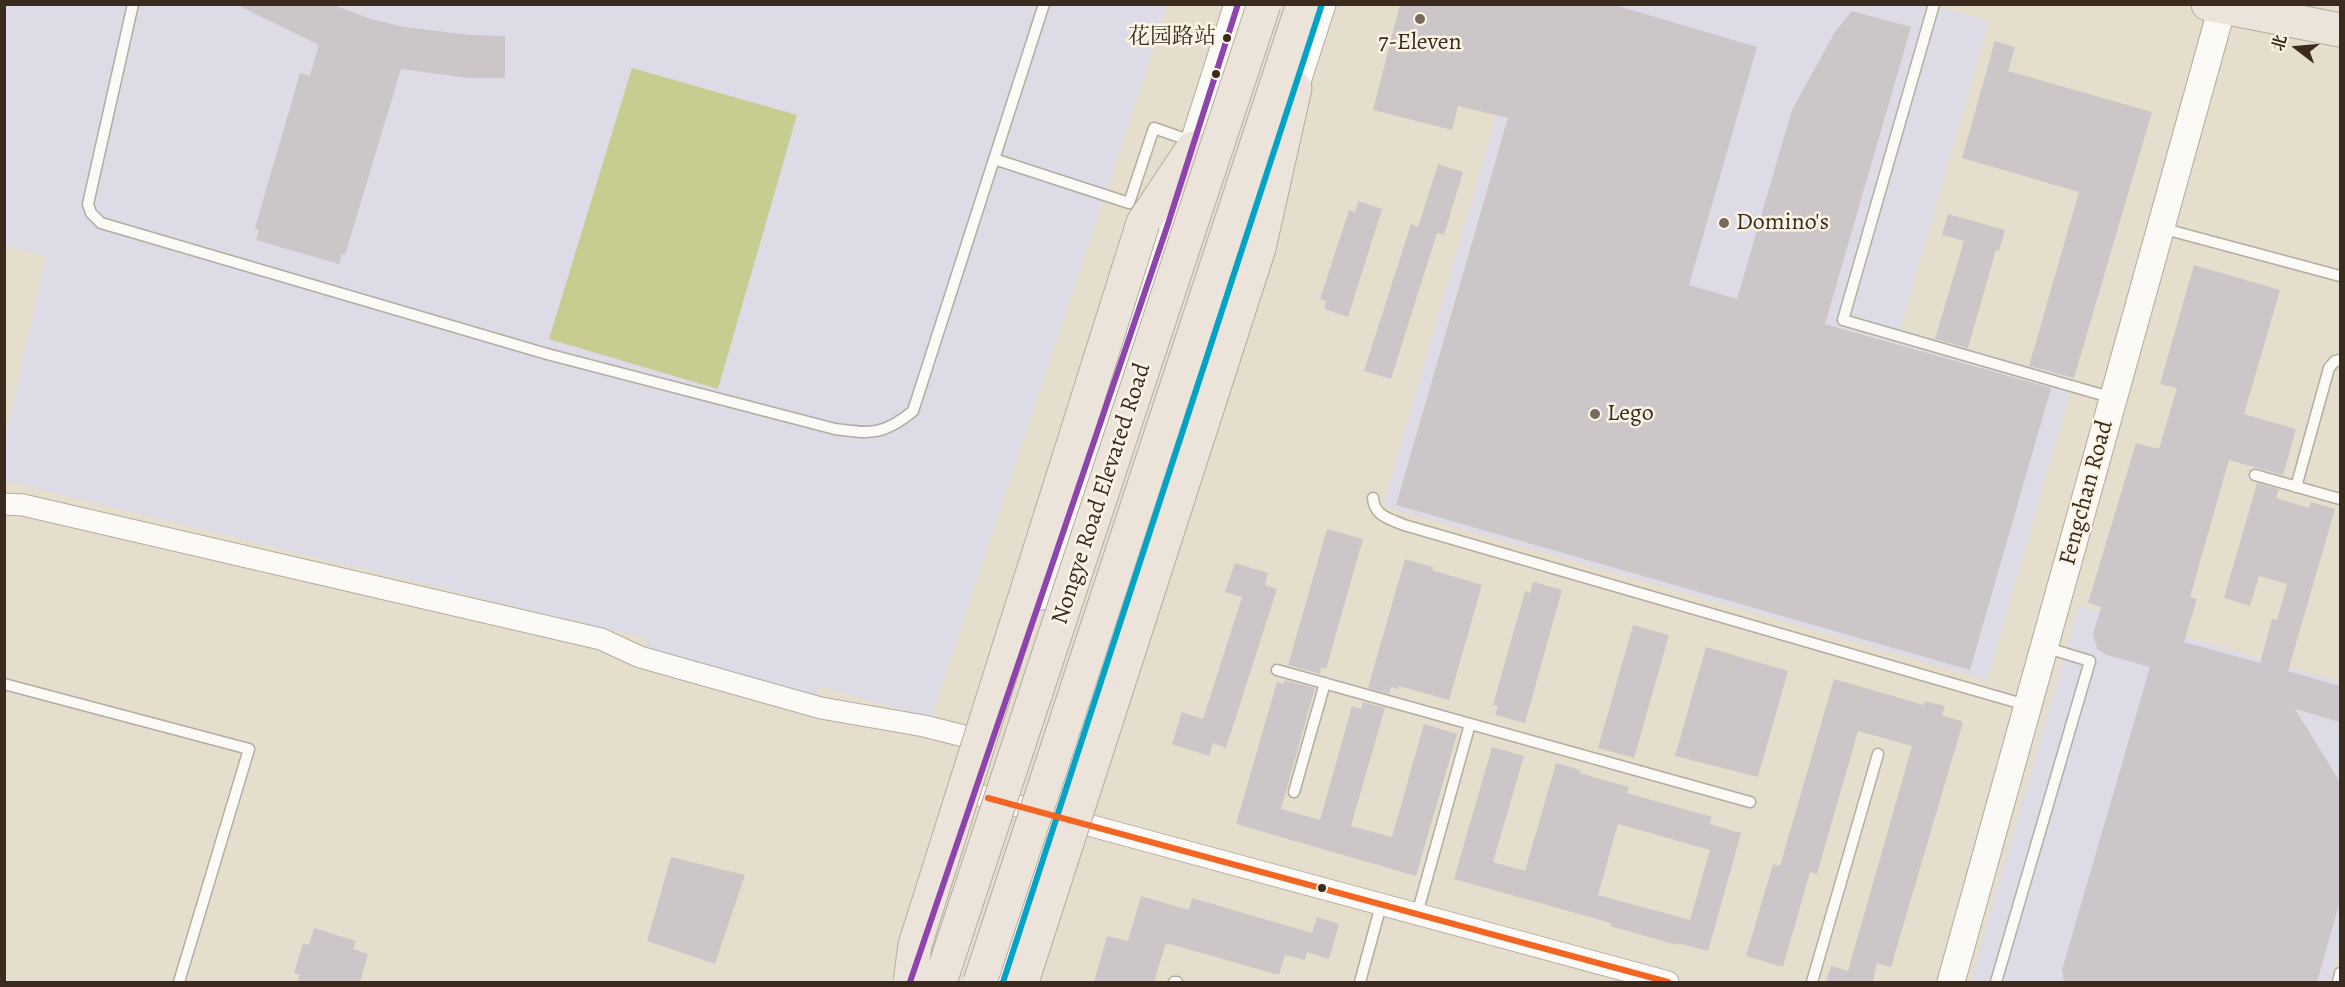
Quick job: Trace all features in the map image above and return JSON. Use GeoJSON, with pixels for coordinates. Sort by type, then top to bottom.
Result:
{"type":"FeatureCollection","features":[{"type":"Feature","properties":{"kind":"main road","name":"Nongye Road Elevated Road"},"geometry":{"type":"LineString","coordinates":[[940,982],[1264,4]]}},
{"type":"Feature","properties":{"kind":"main road","name":"Nongye Road Elevated Road"},"geometry":{"type":"LineString","coordinates":[[980,982],[1303,4]]}},
{"type":"Feature","properties":{"kind":"main road"},"geometry":{"type":"LineString","coordinates":[[2218,6],[2340,30]]}},
{"type":"Feature","properties":{"kind":"main road"},"geometry":{"type":"LineString","coordinates":[[1022,982],[1259,248],[1295,88]]}},
{"type":"Feature","properties":{"kind":"main road"},"geometry":{"type":"LineString","coordinates":[[910,982],[915,945],[1143,223],[1193,145]]}},
{"type":"Feature","properties":{"kind":"street"},"geometry":{"type":"LineString","coordinates":[[910,982],[1193,145],[1238,4]]}},
{"type":"Feature","properties":{"kind":"street"},"geometry":{"type":"LineString","coordinates":[[1003,982],[1322,4]]}},
{"type":"Feature","properties":{"kind":"street","name":"Fengchan Road"},"geometry":{"type":"LineString","coordinates":[[1951,982],[2161,228],[2218,6]]}},
{"type":"Feature","properties":{"kind":"street"},"geometry":{"type":"LineString","coordinates":[[4,504],[23,505],[601,639],[640,657],[821,708],[912,723],[980,740]]}},
{"type":"Feature","properties":{"kind":"street"},"geometry":{"type":"LineString","coordinates":[[974,794],[1668,982]]}},
{"type":"Feature","properties":{"kind":"lane"},"geometry":{"type":"LineString","coordinates":[[134,4],[88,204],[91,213],[101,223],[547,354],[834,429],[882,432],[913,411],[1044,4]]}},
{"type":"Feature","properties":{"kind":"lane"},"geometry":{"type":"LineString","coordinates":[[1934,4],[1843,320],[2113,398]]}},
{"type":"Feature","properties":{"kind":"lane"},"geometry":{"type":"LineString","coordinates":[[994,159],[1129,203],[1154,128],[1193,145]]}},
{"type":"Feature","properties":{"kind":"lane"},"geometry":{"type":"LineString","coordinates":[[2161,228],[2340,276]]}},
{"type":"Feature","properties":{"kind":"lane"},"geometry":{"type":"LineString","coordinates":[[2296,487],[2330,368],[2340,360]]}},
{"type":"Feature","properties":{"kind":"lane"},"geometry":{"type":"LineString","coordinates":[[2255,475],[2340,499]]}},
{"type":"Feature","properties":{"kind":"lane"},"geometry":{"type":"LineString","coordinates":[[1373,498],[1373,506],[1380,515],[1404,525],[2028,706]]}},
{"type":"Feature","properties":{"kind":"lane"},"geometry":{"type":"LineString","coordinates":[[1996,982],[2090,661],[2044,647]]}},
{"type":"Feature","properties":{"kind":"lane"},"geometry":{"type":"LineString","coordinates":[[1277,670],[1750,802]]}},
{"type":"Feature","properties":{"kind":"lane"},"geometry":{"type":"LineString","coordinates":[[1294,792],[1325,683]]}},
{"type":"Feature","properties":{"kind":"lane"},"geometry":{"type":"LineString","coordinates":[[4,684],[249,749],[179,982]]}},
{"type":"Feature","properties":{"kind":"lane"},"geometry":{"type":"LineString","coordinates":[[1417,914],[1470,724]]}},
{"type":"Feature","properties":{"kind":"lane"},"geometry":{"type":"LineString","coordinates":[[1812,982],[1878,754]]}},
{"type":"Feature","properties":{"kind":"lane"},"geometry":{"type":"LineString","coordinates":[[1360,982],[1381,905]]}},
{"type":"Feature","properties":{"kind":"lane"},"geometry":{"type":"LineString","coordinates":[[2338,982],[2340,973]]}},
{"type":"Feature","properties":{"kind":"shaded area"},"geometry":{"type":"Polygon","coordinates":[[[1930,4],[1989,21],[1900,329],[2074,379],[1987,680],[1383,506],[1528,5],[1930,4]]]}},
{"type":"Feature","properties":{"kind":"shaded area"},"geometry":{"type":"Polygon","coordinates":[[[5,5],[1168,5],[931,718],[819,686],[815,700],[645,652],[648,639],[5,481],[5,440],[46,256],[5,246],[5,5]]]}},
{"type":"Feature","properties":{"kind":"shaded area"},"geometry":{"type":"Polygon","coordinates":[[[2079,606],[2340,682],[2340,945],[2330,982],[1970,982],[2079,606]]]}},
{"type":"Feature","properties":{"kind":"green space"},"geometry":{"type":"Polygon","coordinates":[[[632,68],[797,115],[718,389],[549,339],[632,68]]]}},
{"type":"Feature","properties":{"kind":"building"},"geometry":{"type":"Polygon","coordinates":[[[235,4],[331,4],[371,19],[404,27],[470,35],[505,36],[505,78],[468,78],[401,69],[345,255],[342,254],[339,264],[256,240],[259,230],[255,228],[300,73],[310,76],[319,45],[235,4]]]}},
{"type":"Feature","properties":{"kind":"building"},"geometry":{"type":"Polygon","coordinates":[[[1400,4],[1611,4],[1757,47],[1689,285],[1737,299],[1792,110],[1835,32],[1852,11],[1911,27],[1825,324],[2051,388],[1970,670],[1396,505],[1508,118],[1458,106],[1452,130],[1373,110],[1400,4]]]}},
{"type":"Feature","properties":{"kind":"building"},"geometry":{"type":"Polygon","coordinates":[[[1995,41],[2015,47],[2008,71],[2152,112],[2074,378],[2029,366],[2079,192],[1962,158],[1995,41]]]}},
{"type":"Feature","properties":{"kind":"building"},"geometry":{"type":"Polygon","coordinates":[[[1438,164],[1463,172],[1444,235],[1437,233],[1391,379],[1364,371],[1411,224],[1418,227],[1438,164]]]}},
{"type":"Feature","properties":{"kind":"building"},"geometry":{"type":"Polygon","coordinates":[[[1358,201],[1382,209],[1348,317],[1324,309],[1326,301],[1320,299],[1349,210],[1355,212],[1358,201]]]}},
{"type":"Feature","properties":{"kind":"building"},"geometry":{"type":"Polygon","coordinates":[[[1948,214],[2005,230],[1999,251],[1996,250],[1968,348],[1935,339],[1964,241],[1942,235],[1948,214]]]}},
{"type":"Feature","properties":{"kind":"building"},"geometry":{"type":"Polygon","coordinates":[[[2194,265],[2280,290],[2244,414],[2296,429],[2283,475],[2229,460],[2190,597],[2197,599],[2184,642],[2260,663],[2272,619],[2277,620],[2287,584],[2259,576],[2250,606],[2224,598],[2257,483],[2279,489],[2276,498],[2309,508],[2311,502],[2335,509],[2288,671],[2340,686],[2340,722],[2295,709],[2340,782],[2340,901],[2317,982],[2064,982],[2062,970],[2150,667],[2107,655],[2097,649],[2093,634],[2101,607],[2088,603],[2136,443],[2159,449],[2177,388],[2160,384],[2194,265]]]}},
{"type":"Feature","properties":{"kind":"building"},"geometry":{"type":"Polygon","coordinates":[[[1327,529],[1363,539],[1326,669],[1321,668],[1320,674],[1288,665],[1327,529]]]}},
{"type":"Feature","properties":{"kind":"building"},"geometry":{"type":"Polygon","coordinates":[[[1405,559],[1482,585],[1449,700],[1399,686],[1398,689],[1391,687],[1389,694],[1368,688],[1405,559]]]}},
{"type":"Feature","properties":{"kind":"building"},"geometry":{"type":"Polygon","coordinates":[[[1235,563],[1268,573],[1265,585],[1277,589],[1226,748],[1213,743],[1209,756],[1172,744],[1182,712],[1203,719],[1242,597],[1225,592],[1235,563]]]}},
{"type":"Feature","properties":{"kind":"building"},"geometry":{"type":"Polygon","coordinates":[[[1533,582],[1562,590],[1525,723],[1495,715],[1498,706],[1493,705],[1525,591],[1530,593],[1533,582]]]}},
{"type":"Feature","properties":{"kind":"building"},"geometry":{"type":"Polygon","coordinates":[[[1633,625],[1669,635],[1634,758],[1598,748],[1633,625]]]}},
{"type":"Feature","properties":{"kind":"building"},"geometry":{"type":"Polygon","coordinates":[[[1706,647],[1788,671],[1758,777],[1675,756],[1706,647]]]}},
{"type":"Feature","properties":{"kind":"building"},"geometry":{"type":"Polygon","coordinates":[[[1834,679],[1924,705],[1925,701],[1945,706],[1942,715],[1963,722],[1891,967],[1877,963],[1873,982],[1826,982],[1831,966],[1848,971],[1912,746],[1858,731],[1817,874],[1810,872],[1783,967],[1746,956],[1773,864],[1780,866],[1834,679]]]}},
{"type":"Feature","properties":{"kind":"building"},"geometry":{"type":"Polygon","coordinates":[[[1284,680],[1315,688],[1281,809],[1320,820],[1352,706],[1361,709],[1363,702],[1385,708],[1351,826],[1392,837],[1424,724],[1457,734],[1416,876],[1236,824],[1277,682],[1283,684],[1284,680]]]}},
{"type":"Feature","properties":{"kind":"building"},"geometry":{"type":"Polygon","coordinates":[[[1492,747],[1524,756],[1493,862],[1525,871],[1556,763],[1580,770],[1579,773],[1629,787],[1627,793],[1712,817],[1710,824],[1741,833],[1708,951],[1678,943],[1677,945],[1610,926],[1611,923],[1454,879],[1492,747]],[[1618,824],[1598,895],[1690,920],[1710,850],[1618,824]]]}},
{"type":"Feature","properties":{"kind":"building"},"geometry":{"type":"Polygon","coordinates":[[[671,857],[745,875],[715,964],[647,941],[671,857]]]}},
{"type":"Feature","properties":{"kind":"building"},"geometry":{"type":"Polygon","coordinates":[[[1141,896],[1189,910],[1192,898],[1312,933],[1317,917],[1339,924],[1329,959],[1307,952],[1305,960],[1285,955],[1279,975],[1166,943],[1154,982],[1094,982],[1107,936],[1128,941],[1141,896]]]}},
{"type":"Feature","properties":{"kind":"building"},"geometry":{"type":"Polygon","coordinates":[[[314,928],[356,941],[353,949],[368,954],[360,982],[297,982],[300,975],[294,973],[303,943],[309,945],[314,928]]]}},
{"type":"Feature","properties":{"kind":"transit line"},"geometry":{"type":"LineString","coordinates":[[910,982],[1167,227],[1238,4]]}},
{"type":"Feature","properties":{"kind":"transit line"},"geometry":{"type":"LineString","coordinates":[[1003,982],[1322,4]]}},
{"type":"Feature","properties":{"kind":"transit line"},"geometry":{"type":"LineString","coordinates":[[988,798],[1668,982]]}},
{"type":"Feature","properties":{"kind":"place","name":"7-Eleven"},"geometry":{"type":"Point","coordinates":[1420,19]}},
{"type":"Feature","properties":{"kind":"place","name":"花园路站"},"geometry":{"type":"Point","coordinates":[1227,38]}},
{"type":"Feature","properties":{"kind":"place","name":"Domino's"},"geometry":{"type":"Point","coordinates":[1724,223]}},
{"type":"Feature","properties":{"kind":"place","name":"Lego"},"geometry":{"type":"Point","coordinates":[1595,414]}}]}
